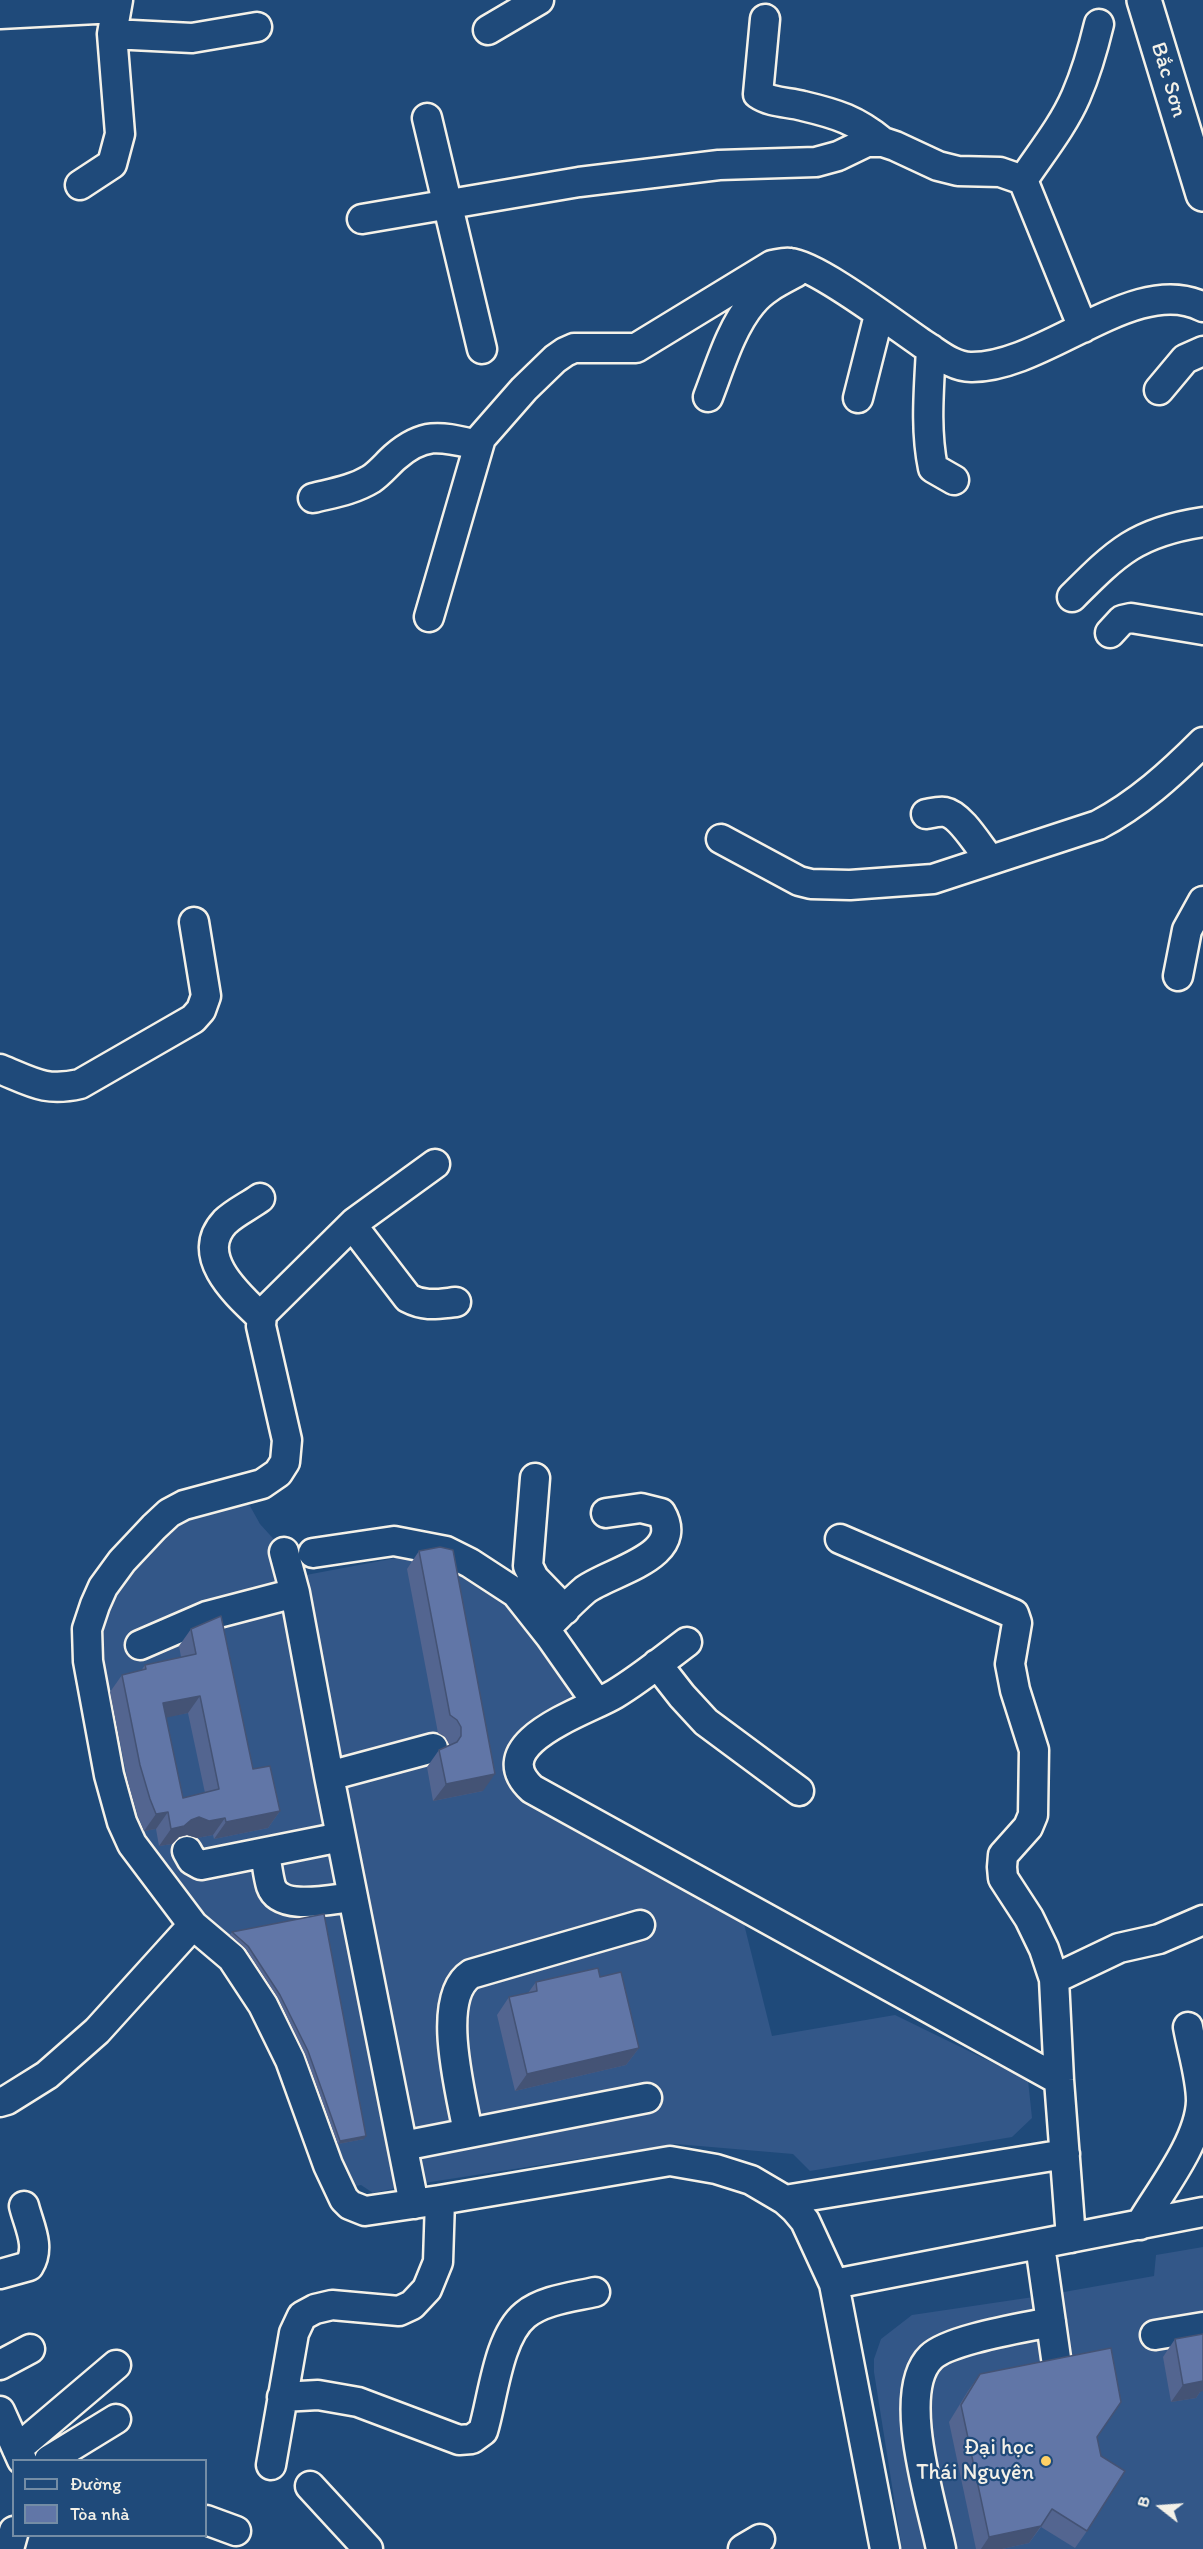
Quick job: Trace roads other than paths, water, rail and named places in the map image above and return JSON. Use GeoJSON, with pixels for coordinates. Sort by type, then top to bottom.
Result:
{"type":"FeatureCollection","features":[{"type":"Feature","properties":{"kind":"main road","name":"Bắc Sơn"},"geometry":{"type":"LineString","coordinates":[[1144,0],[1203,194]]}},
{"type":"Feature","properties":{"kind":"street"},"geometry":{"type":"LineString","coordinates":[[488,30],[539,0]]}},
{"type":"Feature","properties":{"kind":"street"},"geometry":{"type":"LineString","coordinates":[[0,14],[115,14],[192,38],[257,27]]}},
{"type":"Feature","properties":{"kind":"street"},"geometry":{"type":"LineString","coordinates":[[80,185],[112,164],[120,134],[115,14]]}},
{"type":"Feature","properties":{"kind":"street"},"geometry":{"type":"LineString","coordinates":[[765,19],[758,94],[764,98],[802,105],[848,118],[883,142],[958,171],[1000,172],[1023,180],[1083,328]]}},
{"type":"Feature","properties":{"kind":"street"},"geometry":{"type":"LineString","coordinates":[[1023,180],[1058,129],[1075,98],[1089,61],[1099,24]]}},
{"type":"Feature","properties":{"kind":"street"},"geometry":{"type":"LineString","coordinates":[[427,118],[482,349]]}},
{"type":"Feature","properties":{"kind":"street"},"geometry":{"type":"LineString","coordinates":[[362,219],[579,182],[719,165],[816,162],[838,156],[867,142],[883,142]]}},
{"type":"Feature","properties":{"kind":"street"},"geometry":{"type":"LineString","coordinates":[[429,617],[478,445],[524,389],[565,352],[574,348],[636,348],[772,265],[790,262],[819,274],[955,364],[976,367],[1018,358],[1136,305],[1158,299],[1180,300],[1203,307]]}},
{"type":"Feature","properties":{"kind":"street"},"geometry":{"type":"LineString","coordinates":[[708,397],[734,334],[752,303],[769,288],[804,267]]}},
{"type":"Feature","properties":{"kind":"street"},"geometry":{"type":"LineString","coordinates":[[858,398],[879,315]]}},
{"type":"Feature","properties":{"kind":"street"},"geometry":{"type":"LineString","coordinates":[[931,349],[928,419],[930,454],[933,468],[954,480]]}},
{"type":"Feature","properties":{"kind":"street"},"geometry":{"type":"LineString","coordinates":[[1159,390],[1185,359],[1203,351]]}},
{"type":"Feature","properties":{"kind":"street"},"geometry":{"type":"LineString","coordinates":[[313,498],[354,488],[373,478],[404,450],[428,437],[478,445]]}},
{"type":"Feature","properties":{"kind":"street"},"geometry":{"type":"LineString","coordinates":[[1072,597],[1118,552],[1142,538],[1183,525],[1203,522]]}},
{"type":"Feature","properties":{"kind":"street"},"geometry":{"type":"LineString","coordinates":[[1110,633],[1122,620],[1131,618],[1203,630]]}},
{"type":"Feature","properties":{"kind":"street"},"geometry":{"type":"LineString","coordinates":[[722,839],[799,881],[811,884],[850,885],[933,879],[1098,825],[1116,816],[1172,773],[1203,742]]}},
{"type":"Feature","properties":{"kind":"street"},"geometry":{"type":"LineString","coordinates":[[926,814],[944,812],[951,814],[959,820],[990,860]]}},
{"type":"Feature","properties":{"kind":"street"},"geometry":{"type":"LineString","coordinates":[[1178,976],[1187,930],[1203,901]]}},
{"type":"Feature","properties":{"kind":"street"},"geometry":{"type":"LineString","coordinates":[[0,1069],[46,1088],[63,1088],[81,1084],[193,1019],[201,1010],[207,996],[194,922]]}},
{"type":"Feature","properties":{"kind":"street"},"geometry":{"type":"LineString","coordinates":[[261,1317],[269,1306],[352,1225],[435,1164]]}},
{"type":"Feature","properties":{"kind":"street"},"geometry":{"type":"LineString","coordinates":[[260,1198],[226,1222],[218,1232],[214,1243],[217,1263],[227,1281],[261,1317],[287,1440],[285,1462],[278,1473],[262,1484],[184,1505],[153,1527],[122,1561],[103,1587],[87,1629],[88,1661],[107,1764],[122,1822],[132,1844],[193,1925],[232,1958],[263,2005],[290,2060],[328,2165],[344,2199],[350,2205],[365,2211],[670,2161],[716,2169],[751,2181],[785,2200],[805,2221],[834,2284],[885,2549]]}},
{"type":"Feature","properties":{"kind":"street"},"geometry":{"type":"LineString","coordinates":[[352,1225],[408,1298],[429,1306],[456,1302]]}},
{"type":"Feature","properties":{"kind":"street"},"geometry":{"type":"LineString","coordinates":[[536,1478],[528,1566],[597,1703]]}},
{"type":"Feature","properties":{"kind":"street"},"geometry":{"type":"LineString","coordinates":[[555,1619],[597,1582],[650,1558],[662,1544],[667,1533],[667,1522],[661,1513],[641,1509],[606,1513]]}},
{"type":"Feature","properties":{"kind":"street"},"geometry":{"type":"LineString","coordinates":[[840,1539],[1014,1614],[1017,1623],[1010,1664],[1015,1690],[1034,1750],[1033,1815],[1028,1827],[1004,1855],[1002,1867],[1003,1878],[1029,1918],[1044,1949],[1054,1979],[1071,2238]]}},
{"type":"Feature","properties":{"kind":"street"},"geometry":{"type":"LineString","coordinates":[[313,1552],[394,1541],[446,1551],[470,1563],[555,1619]]}},
{"type":"Feature","properties":{"kind":"street"},"geometry":{"type":"LineString","coordinates":[[271,2465],[294,2333],[302,2316],[315,2309],[332,2305],[399,2311],[412,2305],[427,2289],[438,2262],[427,2202],[403,2146],[295,1593],[284,1552]]}},
{"type":"Feature","properties":{"kind":"street"},"geometry":{"type":"LineString","coordinates":[[140,1646],[207,1616],[295,1593]]}},
{"type":"Feature","properties":{"kind":"street"},"geometry":{"type":"LineString","coordinates":[[687,1642],[614,1695],[559,1721],[527,1744],[518,1766],[522,1780],[532,1789],[1059,2080]]}},
{"type":"Feature","properties":{"kind":"street"},"geometry":{"type":"LineString","coordinates":[[657,1664],[706,1722],[799,1791]]}},
{"type":"Feature","properties":{"kind":"street"},"geometry":{"type":"LineString","coordinates":[[329,1776],[433,1748]]}},
{"type":"Feature","properties":{"kind":"street"},"geometry":{"type":"LineString","coordinates":[[188,1851],[192,1860],[201,1865],[341,1837]]}},
{"type":"Feature","properties":{"kind":"street"},"geometry":{"type":"LineString","coordinates":[[265,1854],[272,1888],[282,1899],[292,1902],[353,1897]]}},
{"type":"Feature","properties":{"kind":"street"},"geometry":{"type":"LineString","coordinates":[[1054,1979],[1119,1948],[1159,1939],[1203,1920]]}},
{"type":"Feature","properties":{"kind":"street"},"geometry":{"type":"LineString","coordinates":[[0,2102],[47,2075],[97,2031],[193,1925]]}},
{"type":"Feature","properties":{"kind":"street"},"geometry":{"type":"LineString","coordinates":[[468,2133],[451,2012],[453,1999],[464,1979],[471,1974],[640,1925]]}},
{"type":"Feature","properties":{"kind":"street"},"geometry":{"type":"LineString","coordinates":[[1140,2225],[1176,2165],[1192,2134],[1199,2114],[1201,2098],[1188,2027]]}},
{"type":"Feature","properties":{"kind":"street"},"geometry":{"type":"LineString","coordinates":[[403,2146],[647,2098]]}},
{"type":"Feature","properties":{"kind":"street"},"geometry":{"type":"LineString","coordinates":[[785,2200],[1065,2154]]}},
{"type":"Feature","properties":{"kind":"street"},"geometry":{"type":"LineString","coordinates":[[0,2274],[29,2266],[34,2258],[36,2248],[24,2206]]}},
{"type":"Feature","properties":{"kind":"street"},"geometry":{"type":"LineString","coordinates":[[834,2284],[1203,2212]]}},
{"type":"Feature","properties":{"kind":"street"},"geometry":{"type":"LineString","coordinates":[[1040,2245],[1056,2358]]}},
{"type":"Feature","properties":{"kind":"street"},"geometry":{"type":"LineString","coordinates":[[282,2397],[318,2395],[358,2402],[459,2439],[472,2439],[483,2431],[509,2335],[525,2315],[544,2305],[595,2292]]}},
{"type":"Feature","properties":{"kind":"street"},"geometry":{"type":"LineString","coordinates":[[941,2549],[916,2429],[916,2394],[919,2374],[932,2356],[958,2343],[1050,2322]]}},
{"type":"Feature","properties":{"kind":"street"},"geometry":{"type":"LineString","coordinates":[[1155,2335],[1203,2327]]}},
{"type":"Feature","properties":{"kind":"street"},"geometry":{"type":"LineString","coordinates":[[0,2365],[30,2349]]}},
{"type":"Feature","properties":{"kind":"street"},"geometry":{"type":"LineString","coordinates":[[0,2411],[20,2455],[116,2365]]}},
{"type":"Feature","properties":{"kind":"street"},"geometry":{"type":"LineString","coordinates":[[51,2459],[116,2419]]}},
{"type":"Feature","properties":{"kind":"street"},"geometry":{"type":"LineString","coordinates":[[310,2486],[368,2549]]}},
{"type":"Feature","properties":{"kind":"street"},"geometry":{"type":"LineString","coordinates":[[207,2520],[236,2531]]}},
{"type":"Feature","properties":{"kind":"place","name":"Đại học Thái Nguyên"},"geometry":{"type":"Point","coordinates":[1046,2461]}}]}
